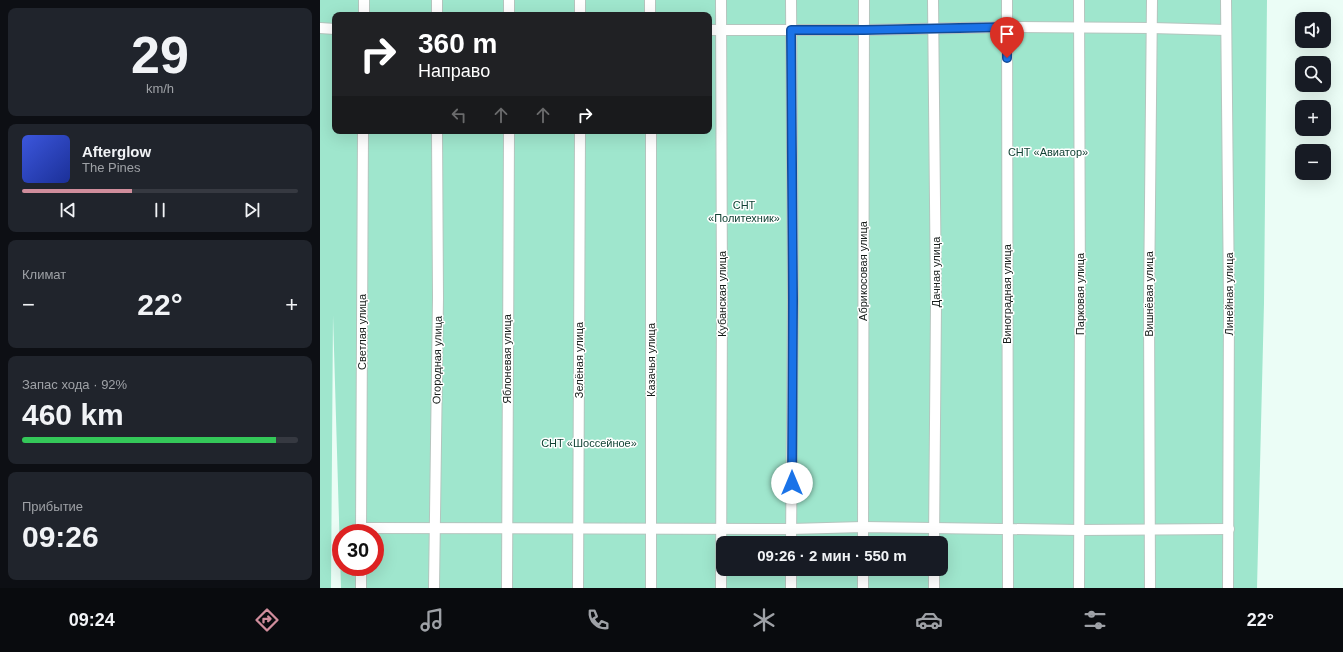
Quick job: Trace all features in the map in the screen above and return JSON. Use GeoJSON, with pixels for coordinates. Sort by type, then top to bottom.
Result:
{"type":"FeatureCollection","features":[{"type":"Feature","properties":{"kind":"street"},"geometry":{"type":"LineString","coordinates":[[364,0],[364,12]]}},
{"type":"Feature","properties":{"kind":"street"},"geometry":{"type":"LineString","coordinates":[[437,0],[437,12]]}},
{"type":"Feature","properties":{"kind":"street"},"geometry":{"type":"LineString","coordinates":[[509,0],[509,12]]}},
{"type":"Feature","properties":{"kind":"street"},"geometry":{"type":"LineString","coordinates":[[580,0],[580,12]]}},
{"type":"Feature","properties":{"kind":"street"},"geometry":{"type":"LineString","coordinates":[[650,0],[650,12]]}},
{"type":"Feature","properties":{"kind":"street","name":"Кубанская улица"},"geometry":{"type":"LineString","coordinates":[[721,0],[721,588]]}},
{"type":"Feature","properties":{"kind":"street"},"geometry":{"type":"LineString","coordinates":[[791,0],[793,299],[791,536]]}},
{"type":"Feature","properties":{"kind":"street","name":"Абрикосовая улица"},"geometry":{"type":"LineString","coordinates":[[863,536],[864,0]]}},
{"type":"Feature","properties":{"kind":"street","name":"Дачная улица"},"geometry":{"type":"LineString","coordinates":[[934,0],[936,303],[934,536]]}},
{"type":"Feature","properties":{"kind":"street","name":"Виноградная улица"},"geometry":{"type":"LineString","coordinates":[[1007,0],[1008,588]]}},
{"type":"Feature","properties":{"kind":"street","name":"Парковая улица"},"geometry":{"type":"LineString","coordinates":[[1079,0],[1079,588]]}},
{"type":"Feature","properties":{"kind":"street","name":"Вишнёвая улица"},"geometry":{"type":"LineString","coordinates":[[1150,588],[1149,302],[1152,0]]}},
{"type":"Feature","properties":{"kind":"street","name":"Линейная улица"},"geometry":{"type":"LineString","coordinates":[[1226,0],[1229,303],[1228,588]]}},
{"type":"Feature","properties":{"kind":"street"},"geometry":{"type":"LineString","coordinates":[[712,30],[864,30],[1007,27],[1226,30]]}},
{"type":"Feature","properties":{"kind":"street"},"geometry":{"type":"LineString","coordinates":[[320,28],[332,29]]}},
{"type":"Feature","properties":{"kind":"street","name":"Светлая улица"},"geometry":{"type":"LineString","coordinates":[[361,524],[363,134]]}},
{"type":"Feature","properties":{"kind":"street","name":"Огородная улица"},"geometry":{"type":"LineString","coordinates":[[434,588],[438,298],[438,134]]}},
{"type":"Feature","properties":{"kind":"street","name":"Яблоневая улица"},"geometry":{"type":"LineString","coordinates":[[507,588],[508,134]]}},
{"type":"Feature","properties":{"kind":"street","name":"Зелёная улица"},"geometry":{"type":"LineString","coordinates":[[578,588],[580,134]]}},
{"type":"Feature","properties":{"kind":"street","name":"Казачья улица"},"geometry":{"type":"LineString","coordinates":[[651,134],[651,588]]}},
{"type":"Feature","properties":{"kind":"street"},"geometry":{"type":"LineString","coordinates":[[384,529],[863,527],[1080,530],[1229,529]]}},
{"type":"Feature","properties":{"kind":"street"},"geometry":{"type":"LineString","coordinates":[[361,576],[361,588]]}},
{"type":"Feature","properties":{"kind":"street"},"geometry":{"type":"LineString","coordinates":[[791,576],[791,588]]}},
{"type":"Feature","properties":{"kind":"street"},"geometry":{"type":"LineString","coordinates":[[863,576],[863,588]]}},
{"type":"Feature","properties":{"kind":"street"},"geometry":{"type":"LineString","coordinates":[[934,576],[934,588]]}},
{"type":"Feature","properties":{"kind":"green space"},"geometry":{"type":"Polygon","coordinates":[[[320,0],[1267,0],[1264,303],[1257,588],[341,588],[341,576],[384,576],[384,524],[339,524],[333,315],[331,588],[320,588],[320,0]]]}},
{"type":"Feature","properties":{"kind":"route"},"geometry":{"type":"LineString","coordinates":[[792,483],[793,299],[791,30],[1007,27],[1007,58]]}},
{"type":"Feature","properties":{"kind":"park label","name":"СНТ «Авиатор»"},"geometry":{"type":"Point","coordinates":[1048,152]}},
{"type":"Feature","properties":{"kind":"park label","name":"СНТ «Политехник»"},"geometry":{"type":"Point","coordinates":[744,211]}},
{"type":"Feature","properties":{"kind":"park label","name":"СНТ «Шоссейное»"},"geometry":{"type":"Point","coordinates":[589,443]}}]}
